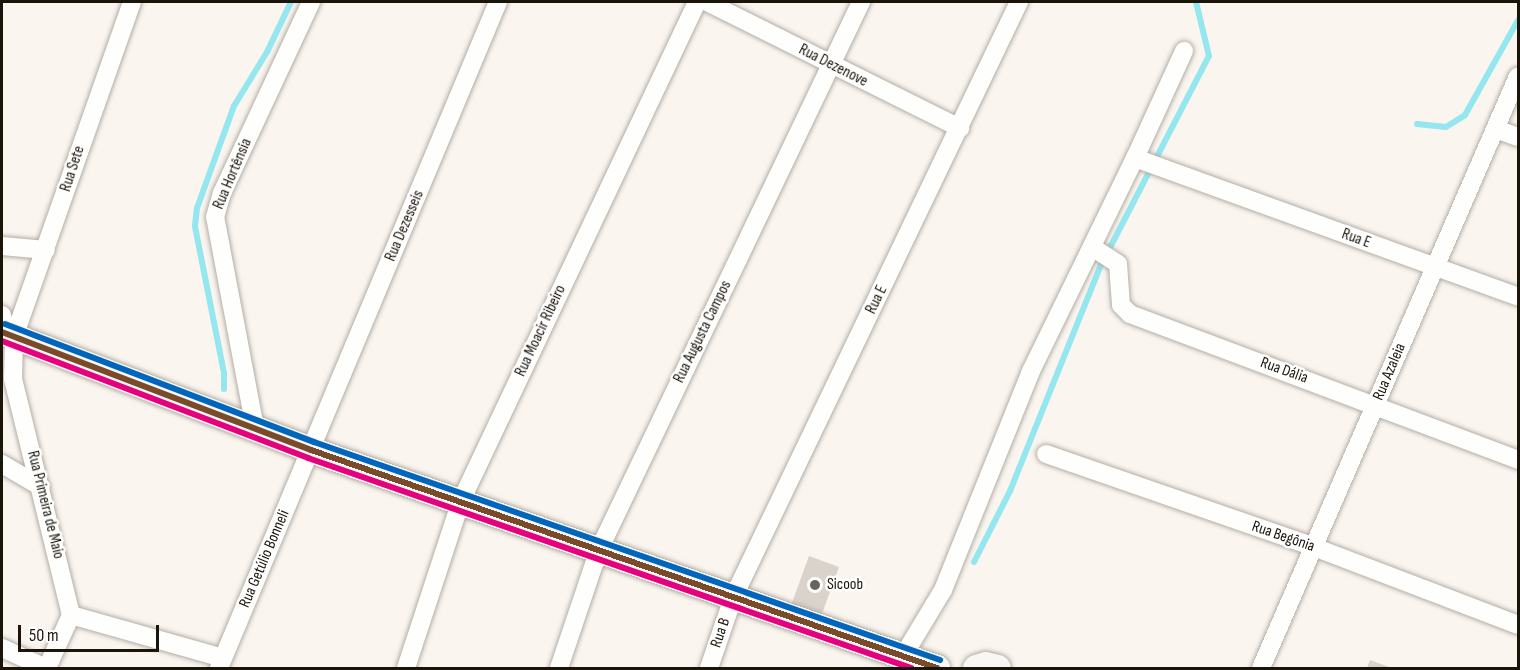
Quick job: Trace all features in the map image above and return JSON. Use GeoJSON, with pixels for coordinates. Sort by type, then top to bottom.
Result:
{"type":"FeatureCollection","features":[{"type":"Feature","properties":{"kind":"main road"},"geometry":{"type":"LineString","coordinates":[[6,329],[311,450],[919,663]]}},
{"type":"Feature","properties":{"kind":"main road"},"geometry":{"type":"LineString","coordinates":[[976,669],[986,665],[998,669]]}},
{"type":"Feature","properties":{"kind":"street","name":"Rua Sete"},"geometry":{"type":"LineString","coordinates":[[6,329],[46,250],[132,2]]}},
{"type":"Feature","properties":{"kind":"street","name":"Rua Hortênsia"},"geometry":{"type":"LineString","coordinates":[[255,428],[215,218],[222,193],[311,2]]}},
{"type":"Feature","properties":{"kind":"street","name":"Rua Dezesseis"},"geometry":{"type":"LineString","coordinates":[[311,450],[498,2]]}},
{"type":"Feature","properties":{"kind":"street","name":"Rua Moacir Ribeiro"},"geometry":{"type":"LineString","coordinates":[[406,669],[461,501],[697,2]]}},
{"type":"Feature","properties":{"kind":"street","name":"Rua Dezenove"},"geometry":{"type":"LineString","coordinates":[[707,2],[960,128]]}},
{"type":"Feature","properties":{"kind":"street","name":"Rua Augusta Campos"},"geometry":{"type":"LineString","coordinates":[[559,669],[598,552],[861,2]]}},
{"type":"Feature","properties":{"kind":"street","name":"Rua E"},"geometry":{"type":"LineString","coordinates":[[733,598],[1020,2]]}},
{"type":"Feature","properties":{"kind":"street"},"geometry":{"type":"LineString","coordinates":[[919,663],[943,590],[1031,371],[1101,251],[1146,163],[1184,51]]}},
{"type":"Feature","properties":{"kind":"street","name":"Rua Azaleia"},"geometry":{"type":"LineString","coordinates":[[1261,669],[1518,76]]}},
{"type":"Feature","properties":{"kind":"street"},"geometry":{"type":"LineString","coordinates":[[1496,129],[1518,137]]}},
{"type":"Feature","properties":{"kind":"street","name":"Rua E"},"geometry":{"type":"LineString","coordinates":[[1146,163],[1518,297]]}},
{"type":"Feature","properties":{"kind":"street"},"geometry":{"type":"LineString","coordinates":[[2,246],[46,250]]}},
{"type":"Feature","properties":{"kind":"street","name":"Rua Dália"},"geometry":{"type":"LineString","coordinates":[[1101,251],[1120,269],[1121,305],[1130,314],[1518,460]]}},
{"type":"Feature","properties":{"kind":"street","name":"Rua Primeira de Maio"},"geometry":{"type":"LineString","coordinates":[[6,329],[13,379],[71,615]]}},
{"type":"Feature","properties":{"kind":"street","name":"Rua Getúlio Bonneli"},"geometry":{"type":"LineString","coordinates":[[221,663],[311,450]]}},
{"type":"Feature","properties":{"kind":"street","name":"Rua Begônia"},"geometry":{"type":"LineString","coordinates":[[1046,454],[1314,547],[1518,625]]}},
{"type":"Feature","properties":{"kind":"street"},"geometry":{"type":"LineString","coordinates":[[2,464],[41,487]]}},
{"type":"Feature","properties":{"kind":"street","name":"Rua B"},"geometry":{"type":"LineString","coordinates":[[709,669],[733,598]]}},
{"type":"Feature","properties":{"kind":"street"},"geometry":{"type":"LineString","coordinates":[[2,648],[47,669],[71,615],[221,663]]}},
{"type":"Feature","properties":{"kind":"building","name":"Sicoob"},"geometry":{"type":"Polygon","coordinates":[[[809,556],[839,567],[822,615],[792,604],[809,556]]]}},
{"type":"Feature","properties":{"kind":"building"},"geometry":{"type":"Polygon","coordinates":[[[1370,660],[1392,668],[1367,668],[1370,660]]]}},
{"type":"Feature","properties":{"kind":"waterway"},"geometry":{"type":"LineString","coordinates":[[224,389],[224,373],[195,226],[197,208],[234,106],[267,52],[291,2]]}},
{"type":"Feature","properties":{"kind":"waterway"},"geometry":{"type":"LineString","coordinates":[[974,562],[1010,491],[1100,267],[1209,56],[1196,2]]}},
{"type":"Feature","properties":{"kind":"waterway"},"geometry":{"type":"LineString","coordinates":[[1417,124],[1446,127],[1465,115],[1518,20]]}},
{"type":"Feature","properties":{"kind":"transit line"},"geometry":{"type":"LineString","coordinates":[[5,324],[314,442],[940,660]]}},
{"type":"Feature","properties":{"kind":"transit line"},"geometry":{"type":"LineString","coordinates":[[2,332],[311,450],[937,668]]}},
{"type":"Feature","properties":{"kind":"transit line"},"geometry":{"type":"LineString","coordinates":[[2,341],[308,458],[911,668]]}},
{"type":"Feature","properties":{"kind":"place","name":"Sicoob"},"geometry":{"type":"Point","coordinates":[815,585]}}]}
